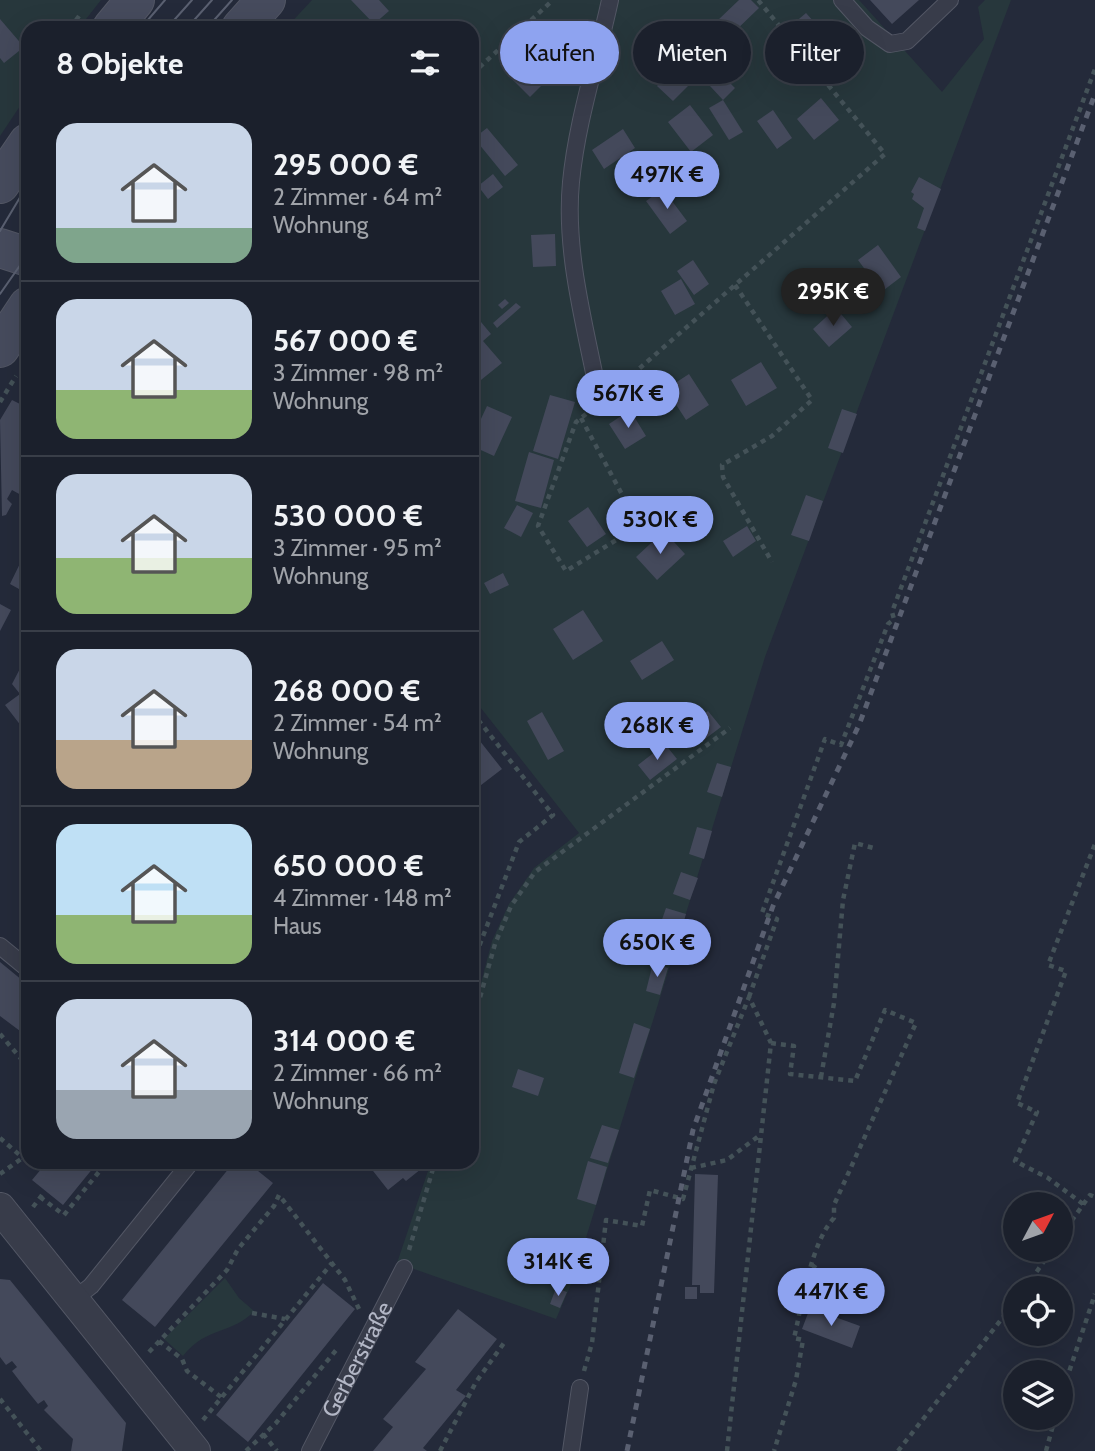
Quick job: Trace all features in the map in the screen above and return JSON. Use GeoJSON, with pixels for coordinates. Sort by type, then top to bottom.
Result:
{"type":"FeatureCollection","features":[{"type":"Feature","properties":{"kind":"main road"},"geometry":{"type":"LineString","coordinates":[[118,21],[135,0]]}},
{"type":"Feature","properties":{"kind":"main road"},"geometry":{"type":"LineString","coordinates":[[247,21],[266,0]]}},
{"type":"Feature","properties":{"kind":"main road"},"geometry":{"type":"LineString","coordinates":[[0,184],[21,153]]}},
{"type":"Feature","properties":{"kind":"main road"},"geometry":{"type":"LineString","coordinates":[[0,248],[21,255]]}},
{"type":"Feature","properties":{"kind":"main road"},"geometry":{"type":"LineString","coordinates":[[11,358],[21,327]]}},
{"type":"Feature","properties":{"kind":"street"},"geometry":{"type":"LineString","coordinates":[[0,1208],[73,1300],[197,1438]]}},
{"type":"Feature","properties":{"kind":"lane"},"geometry":{"type":"LineString","coordinates":[[600,403],[570,233],[571,184],[577,136],[610,0]]}},
{"type":"Feature","properties":{"kind":"lane"},"geometry":{"type":"LineString","coordinates":[[842,0],[867,28],[890,44],[907,41],[950,0]]}},
{"type":"Feature","properties":{"kind":"lane"},"geometry":{"type":"LineString","coordinates":[[0,946],[21,963]]}},
{"type":"Feature","properties":{"kind":"lane"},"geometry":{"type":"LineString","coordinates":[[73,1300],[91,1286],[185,1169]]}},
{"type":"Feature","properties":{"kind":"lane","name":"Gerberstraße"},"geometry":{"type":"LineString","coordinates":[[310,1451],[404,1268]]}},
{"type":"Feature","properties":{"kind":"lane"},"geometry":{"type":"LineString","coordinates":[[571,1451],[580,1388]]}},
{"type":"Feature","properties":{"kind":"path"},"geometry":{"type":"LineString","coordinates":[[479,68],[553,0]]}},
{"type":"Feature","properties":{"kind":"path"},"geometry":{"type":"LineString","coordinates":[[581,418],[639,526],[566,571],[538,526],[576,422],[885,154],[758,0]]}},
{"type":"Feature","properties":{"kind":"path"},"geometry":{"type":"LineString","coordinates":[[580,1388],[592,1343],[607,1220],[642,1226],[650,1190],[683,1199],[714,1084],[777,919],[762,913],[825,739],[841,745],[888,624],[894,619],[892,612],[1095,69]]}},
{"type":"Feature","properties":{"kind":"path"},"geometry":{"type":"LineString","coordinates":[[735,285],[812,400],[772,436],[722,465],[723,477],[772,562]]}},
{"type":"Feature","properties":{"kind":"path"},"geometry":{"type":"LineString","coordinates":[[0,402],[11,358]]}},
{"type":"Feature","properties":{"kind":"path"},"geometry":{"type":"LineString","coordinates":[[479,721],[553,815],[519,842],[479,947]]}},
{"type":"Feature","properties":{"kind":"path"},"geometry":{"type":"LineString","coordinates":[[479,1001],[495,944],[511,906],[535,872],[730,728]]}},
{"type":"Feature","properties":{"kind":"path"},"geometry":{"type":"LineString","coordinates":[[821,1077],[834,1003],[843,900],[855,843],[877,849]]}},
{"type":"Feature","properties":{"kind":"path"},"geometry":{"type":"LineString","coordinates":[[1083,1204],[1048,1178],[1014,1161],[1037,1112],[1017,1103],[1066,971],[1048,965],[1095,844]]}},
{"type":"Feature","properties":{"kind":"path"},"geometry":{"type":"LineString","coordinates":[[727,1451],[771,1043],[749,997]]}},
{"type":"Feature","properties":{"kind":"path"},"geometry":{"type":"LineString","coordinates":[[771,1043],[793,1046],[790,1074],[855,1081],[885,1010],[916,1023],[834,1205],[834,1218],[827,1226],[813,1265],[794,1338],[803,1340]]}},
{"type":"Feature","properties":{"kind":"path"},"geometry":{"type":"LineString","coordinates":[[0,1034],[21,1060]]}},
{"type":"Feature","properties":{"kind":"path"},"geometry":{"type":"LineString","coordinates":[[691,1168],[727,1160],[760,1135]]}},
{"type":"Feature","properties":{"kind":"path"},"geometry":{"type":"LineString","coordinates":[[0,1138],[21,1153]]}},
{"type":"Feature","properties":{"kind":"path"},"geometry":{"type":"LineString","coordinates":[[0,1174],[21,1159]]}},
{"type":"Feature","properties":{"kind":"path"},"geometry":{"type":"LineString","coordinates":[[40,1197],[64,1215],[101,1169]]}},
{"type":"Feature","properties":{"kind":"path"},"geometry":{"type":"LineString","coordinates":[[404,1268],[433,1169]]}},
{"type":"Feature","properties":{"kind":"path"},"geometry":{"type":"LineString","coordinates":[[143,1357],[227,1270],[238,1250],[274,1206],[279,1195],[354,1294],[359,1306],[358,1316]]}},
{"type":"Feature","properties":{"kind":"path"},"geometry":{"type":"LineString","coordinates":[[1073,1218],[1090,1195],[1095,1197]]}},
{"type":"Feature","properties":{"kind":"path"},"geometry":{"type":"LineString","coordinates":[[197,1438],[221,1397],[332,1263]]}},
{"type":"Feature","properties":{"kind":"path"},"geometry":{"type":"LineString","coordinates":[[813,1265],[828,1277],[816,1310]]}},
{"type":"Feature","properties":{"kind":"path"},"geometry":{"type":"LineString","coordinates":[[1073,1360],[1095,1294]]}},
{"type":"Feature","properties":{"kind":"path"},"geometry":{"type":"LineString","coordinates":[[253,1313],[286,1319]]}},
{"type":"Feature","properties":{"kind":"path"},"geometry":{"type":"LineString","coordinates":[[898,1451],[1003,1317]]}},
{"type":"Feature","properties":{"kind":"path"},"geometry":{"type":"LineString","coordinates":[[774,1451],[796,1380],[805,1331]]}},
{"type":"Feature","properties":{"kind":"path"},"geometry":{"type":"LineString","coordinates":[[246,1451],[276,1423],[345,1339]]}},
{"type":"Feature","properties":{"kind":"path"},"geometry":{"type":"LineString","coordinates":[[159,1341],[182,1359],[187,1371],[221,1397]]}},
{"type":"Feature","properties":{"kind":"path"},"geometry":{"type":"LineString","coordinates":[[440,1451],[476,1382],[504,1343]]}},
{"type":"Feature","properties":{"kind":"path"},"geometry":{"type":"LineString","coordinates":[[0,1399],[41,1451]]}},
{"type":"Feature","properties":{"kind":"path"},"geometry":{"type":"LineString","coordinates":[[1046,1451],[1052,1430]]}},
{"type":"Feature","properties":{"kind":"path"},"geometry":{"type":"LineString","coordinates":[[263,1434],[277,1451]]}},
{"type":"Feature","properties":{"kind":"shaded area"},"geometry":{"type":"Polygon","coordinates":[[[0,0],[101,0],[84,21],[21,21],[21,104],[0,136],[0,0]]]}},
{"type":"Feature","properties":{"kind":"shaded area"},"geometry":{"type":"Polygon","coordinates":[[[312,0],[859,0],[942,92],[984,39],[978,7],[985,0],[1011,0],[765,657],[573,1280],[556,1319],[397,1263],[429,1169],[479,1169],[479,990],[492,941],[509,904],[534,868],[579,833],[479,706],[479,21],[292,21],[312,0]]]}},
{"type":"Feature","properties":{"kind":"shaded area"},"geometry":{"type":"Polygon","coordinates":[[[225,1278],[239,1298],[254,1311],[238,1324],[201,1340],[183,1356],[164,1339],[225,1278]]]}},
{"type":"Feature","properties":{"kind":"building"},"geometry":{"type":"Polygon","coordinates":[[[351,0],[379,0],[389,11],[377,21],[371,21],[351,0]]]}},
{"type":"Feature","properties":{"kind":"building"},"geometry":{"type":"Polygon","coordinates":[[[739,0],[751,0],[759,8],[746,21],[717,21],[739,0]]]}},
{"type":"Feature","properties":{"kind":"building"},"geometry":{"type":"Polygon","coordinates":[[[870,0],[919,0],[892,24],[870,0]]]}},
{"type":"Feature","properties":{"kind":"building"},"geometry":{"type":"Polygon","coordinates":[[[806,13],[813,21],[797,21],[806,13]]]}},
{"type":"Feature","properties":{"kind":"building"},"geometry":{"type":"Polygon","coordinates":[[[0,19],[21,44],[21,49],[4,63],[0,58],[0,19]]]}},
{"type":"Feature","properties":{"kind":"building"},"geometry":{"type":"Polygon","coordinates":[[[517,84],[543,84],[530,97],[517,84]]]}},
{"type":"Feature","properties":{"kind":"building"},"geometry":{"type":"Polygon","coordinates":[[[659,84],[690,84],[673,101],[657,86],[659,84]]]}},
{"type":"Feature","properties":{"kind":"building"},"geometry":{"type":"Polygon","coordinates":[[[731,84],[735,88],[723,100],[710,86],[731,84]]]}},
{"type":"Feature","properties":{"kind":"building"},"geometry":{"type":"Polygon","coordinates":[[[821,98],[839,120],[814,140],[797,119],[821,98]]]}},
{"type":"Feature","properties":{"kind":"building"},"geometry":{"type":"Polygon","coordinates":[[[723,100],[743,132],[729,140],[709,108],[723,100]]]}},
{"type":"Feature","properties":{"kind":"building"},"geometry":{"type":"Polygon","coordinates":[[[690,105],[713,135],[691,152],[668,122],[690,105]]]}},
{"type":"Feature","properties":{"kind":"building"},"geometry":{"type":"Polygon","coordinates":[[[773,110],[792,138],[777,149],[757,121],[773,110]]]}},
{"type":"Feature","properties":{"kind":"building"},"geometry":{"type":"Polygon","coordinates":[[[487,128],[518,165],[505,176],[479,144],[479,134],[487,128]]]}},
{"type":"Feature","properties":{"kind":"building"},"geometry":{"type":"Polygon","coordinates":[[[623,129],[635,148],[604,169],[592,150],[623,129]]]}},
{"type":"Feature","properties":{"kind":"building"},"geometry":{"type":"Polygon","coordinates":[[[493,174],[503,187],[488,199],[479,185],[493,174]]]}},
{"type":"Feature","properties":{"kind":"building"},"geometry":{"type":"Polygon","coordinates":[[[919,177],[941,189],[925,231],[917,228],[924,208],[912,199],[914,194],[911,192],[919,177]]]}},
{"type":"Feature","properties":{"kind":"building"},"geometry":{"type":"Polygon","coordinates":[[[663,189],[687,221],[670,234],[646,201],[663,189]]]}},
{"type":"Feature","properties":{"kind":"building"},"geometry":{"type":"Polygon","coordinates":[[[555,234],[556,266],[533,267],[531,235],[555,234]]]}},
{"type":"Feature","properties":{"kind":"building"},"geometry":{"type":"Polygon","coordinates":[[[878,245],[901,277],[855,312],[836,290],[862,268],[875,283],[858,260],[878,245]]]}},
{"type":"Feature","properties":{"kind":"building"},"geometry":{"type":"Polygon","coordinates":[[[693,260],[709,284],[694,295],[677,271],[693,260]]]}},
{"type":"Feature","properties":{"kind":"building"},"geometry":{"type":"Polygon","coordinates":[[[681,279],[695,304],[675,315],[661,291],[681,279]]]}},
{"type":"Feature","properties":{"kind":"building"},"geometry":{"type":"Polygon","coordinates":[[[505,299],[509,303],[502,309],[498,305],[505,299]]]}},
{"type":"Feature","properties":{"kind":"building"},"geometry":{"type":"Polygon","coordinates":[[[516,303],[521,307],[497,328],[493,323],[516,303]]]}},
{"type":"Feature","properties":{"kind":"building"},"geometry":{"type":"Polygon","coordinates":[[[836,308],[852,327],[829,347],[813,329],[836,308]]]}},
{"type":"Feature","properties":{"kind":"building"},"geometry":{"type":"Polygon","coordinates":[[[481,322],[491,334],[483,341],[502,363],[479,382],[481,322]]]}},
{"type":"Feature","properties":{"kind":"building"},"geometry":{"type":"Polygon","coordinates":[[[761,362],[777,388],[746,406],[731,380],[761,362]]]}},
{"type":"Feature","properties":{"kind":"building"},"geometry":{"type":"Polygon","coordinates":[[[689,374],[709,405],[686,420],[666,389],[689,374]]]}},
{"type":"Feature","properties":{"kind":"building"},"geometry":{"type":"Polygon","coordinates":[[[550,395],[575,402],[558,459],[533,451],[550,395]]]}},
{"type":"Feature","properties":{"kind":"building"},"geometry":{"type":"Polygon","coordinates":[[[12,400],[20,404],[21,495],[12,490],[7,499],[12,504],[6,515],[2,516],[0,420],[12,400]]]}},
{"type":"Feature","properties":{"kind":"building"},"geometry":{"type":"Polygon","coordinates":[[[487,406],[512,417],[494,456],[479,449],[479,423],[487,406]]]}},
{"type":"Feature","properties":{"kind":"building"},"geometry":{"type":"Polygon","coordinates":[[[842,409],[857,414],[843,453],[828,448],[842,409]]]}},
{"type":"Feature","properties":{"kind":"building"},"geometry":{"type":"Polygon","coordinates":[[[630,410],[646,436],[625,449],[609,424],[630,410]]]}},
{"type":"Feature","properties":{"kind":"building"},"geometry":{"type":"Polygon","coordinates":[[[529,452],[554,460],[541,508],[515,501],[529,452]]]}},
{"type":"Feature","properties":{"kind":"building"},"geometry":{"type":"Polygon","coordinates":[[[806,495],[823,501],[809,541],[791,535],[806,495]]]}},
{"type":"Feature","properties":{"kind":"building"},"geometry":{"type":"Polygon","coordinates":[[[517,505],[533,513],[521,537],[504,528],[517,505]]]}},
{"type":"Feature","properties":{"kind":"building"},"geometry":{"type":"Polygon","coordinates":[[[588,507],[606,534],[587,547],[568,521],[588,507]]]}},
{"type":"Feature","properties":{"kind":"building"},"geometry":{"type":"Polygon","coordinates":[[[747,526],[756,541],[733,557],[723,541],[747,526]]]}},
{"type":"Feature","properties":{"kind":"building"},"geometry":{"type":"Polygon","coordinates":[[[664,531],[685,554],[657,580],[636,557],[664,531]]]}},
{"type":"Feature","properties":{"kind":"building"},"geometry":{"type":"Polygon","coordinates":[[[21,561],[21,585],[19,589],[10,584],[21,561]]]}},
{"type":"Feature","properties":{"kind":"building"},"geometry":{"type":"Polygon","coordinates":[[[503,573],[509,585],[490,594],[484,583],[503,573]]]}},
{"type":"Feature","properties":{"kind":"building"},"geometry":{"type":"Polygon","coordinates":[[[0,604],[11,610],[0,631],[0,604]]]}},
{"type":"Feature","properties":{"kind":"building"},"geometry":{"type":"Polygon","coordinates":[[[583,610],[603,641],[573,660],[553,629],[583,610]]]}},
{"type":"Feature","properties":{"kind":"building"},"geometry":{"type":"Polygon","coordinates":[[[662,641],[674,660],[642,680],[630,661],[662,641]]]}},
{"type":"Feature","properties":{"kind":"building"},"geometry":{"type":"Polygon","coordinates":[[[21,667],[21,726],[5,705],[20,694],[12,684],[21,667]]]}},
{"type":"Feature","properties":{"kind":"building"},"geometry":{"type":"Polygon","coordinates":[[[708,711],[721,727],[693,748],[680,732],[708,711]]]}},
{"type":"Feature","properties":{"kind":"building"},"geometry":{"type":"Polygon","coordinates":[[[542,712],[564,751],[548,760],[527,721],[542,712]]]}},
{"type":"Feature","properties":{"kind":"building"},"geometry":{"type":"Polygon","coordinates":[[[479,740],[502,769],[479,787],[479,740]]]}},
{"type":"Feature","properties":{"kind":"building"},"geometry":{"type":"Polygon","coordinates":[[[665,744],[677,759],[650,780],[638,765],[665,744]]]}},
{"type":"Feature","properties":{"kind":"building"},"geometry":{"type":"Polygon","coordinates":[[[717,763],[731,767],[722,797],[707,792],[717,763]]]}},
{"type":"Feature","properties":{"kind":"building"},"geometry":{"type":"Polygon","coordinates":[[[697,827],[712,831],[704,859],[689,854],[697,827]]]}},
{"type":"Feature","properties":{"kind":"building"},"geometry":{"type":"Polygon","coordinates":[[[681,872],[698,878],[690,900],[673,894],[681,872]]]}},
{"type":"Feature","properties":{"kind":"building"},"geometry":{"type":"Polygon","coordinates":[[[666,908],[686,914],[678,941],[657,934],[666,908]]]}},
{"type":"Feature","properties":{"kind":"building"},"geometry":{"type":"Polygon","coordinates":[[[0,962],[21,979],[21,1032],[0,1016],[0,962]]]}},
{"type":"Feature","properties":{"kind":"building"},"geometry":{"type":"Polygon","coordinates":[[[653,963],[668,968],[660,995],[646,991],[653,963]]]}},
{"type":"Feature","properties":{"kind":"building"},"geometry":{"type":"Polygon","coordinates":[[[634,1023],[650,1029],[634,1078],[619,1073],[634,1023]]]}},
{"type":"Feature","properties":{"kind":"building"},"geometry":{"type":"Polygon","coordinates":[[[518,1069],[544,1078],[538,1096],[512,1087],[518,1069]]]}},
{"type":"Feature","properties":{"kind":"building"},"geometry":{"type":"Polygon","coordinates":[[[602,1125],[619,1130],[608,1163],[590,1158],[602,1125]]]}},
{"type":"Feature","properties":{"kind":"building"},"geometry":{"type":"Polygon","coordinates":[[[588,1161],[607,1167],[596,1205],[577,1199],[588,1161]]]}},
{"type":"Feature","properties":{"kind":"building"},"geometry":{"type":"Polygon","coordinates":[[[41,1169],[92,1169],[63,1205],[32,1180],[41,1169]]]}},
{"type":"Feature","properties":{"kind":"building"},"geometry":{"type":"Polygon","coordinates":[[[228,1169],[256,1169],[273,1183],[155,1327],[122,1300],[228,1169]]]}},
{"type":"Feature","properties":{"kind":"building"},"geometry":{"type":"Polygon","coordinates":[[[372,1169],[421,1169],[406,1181],[403,1178],[388,1190],[372,1169]]]}},
{"type":"Feature","properties":{"kind":"building"},"geometry":{"type":"Polygon","coordinates":[[[695,1174],[718,1175],[714,1293],[700,1293],[700,1285],[692,1285],[695,1174]]]}},
{"type":"Feature","properties":{"kind":"building"},"geometry":{"type":"Polygon","coordinates":[[[570,1240],[583,1244],[573,1280],[559,1275],[570,1240]]]}},
{"type":"Feature","properties":{"kind":"building"},"geometry":{"type":"Polygon","coordinates":[[[0,1279],[10,1280],[126,1423],[122,1451],[71,1451],[73,1439],[44,1410],[48,1406],[44,1400],[38,1404],[12,1371],[17,1367],[12,1361],[6,1365],[0,1357],[0,1279]]]}},
{"type":"Feature","properties":{"kind":"building"},"geometry":{"type":"Polygon","coordinates":[[[323,1283],[355,1309],[248,1442],[216,1415],[323,1283]]]}},
{"type":"Feature","properties":{"kind":"building"},"geometry":{"type":"Polygon","coordinates":[[[685,1287],[697,1287],[697,1299],[685,1299],[685,1287]]]}},
{"type":"Feature","properties":{"kind":"building"},"geometry":{"type":"Polygon","coordinates":[[[556,1288],[567,1292],[560,1308],[550,1304],[556,1288]]]}},
{"type":"Feature","properties":{"kind":"building"},"geometry":{"type":"Polygon","coordinates":[[[810,1308],[860,1326],[852,1348],[802,1329],[810,1308]]]}},
{"type":"Feature","properties":{"kind":"building"},"geometry":{"type":"Polygon","coordinates":[[[458,1309],[497,1339],[456,1390],[466,1396],[423,1448],[427,1451],[373,1451],[393,1427],[383,1419],[426,1369],[415,1362],[458,1309]]]}},
{"type":"Feature","properties":{"kind":"tram line"},"geometry":{"type":"LineString","coordinates":[[147,21],[165,0]]}},
{"type":"Feature","properties":{"kind":"tram line"},"geometry":{"type":"LineString","coordinates":[[173,21],[192,0]]}},
{"type":"Feature","properties":{"kind":"tram line"},"geometry":{"type":"LineString","coordinates":[[193,21],[212,0]]}},
{"type":"Feature","properties":{"kind":"tram line"},"geometry":{"type":"LineString","coordinates":[[213,21],[232,0]]}},
{"type":"Feature","properties":{"kind":"tram line"},"geometry":{"type":"LineString","coordinates":[[0,231],[21,196]]}},
{"type":"Feature","properties":{"kind":"tram line"},"geometry":{"type":"LineString","coordinates":[[0,294],[21,264]]}},
{"type":"Feature","properties":{"kind":"railway"},"geometry":{"type":"LineString","coordinates":[[627,1451],[693,1130],[773,906],[859,725],[1095,94]]}}]}
